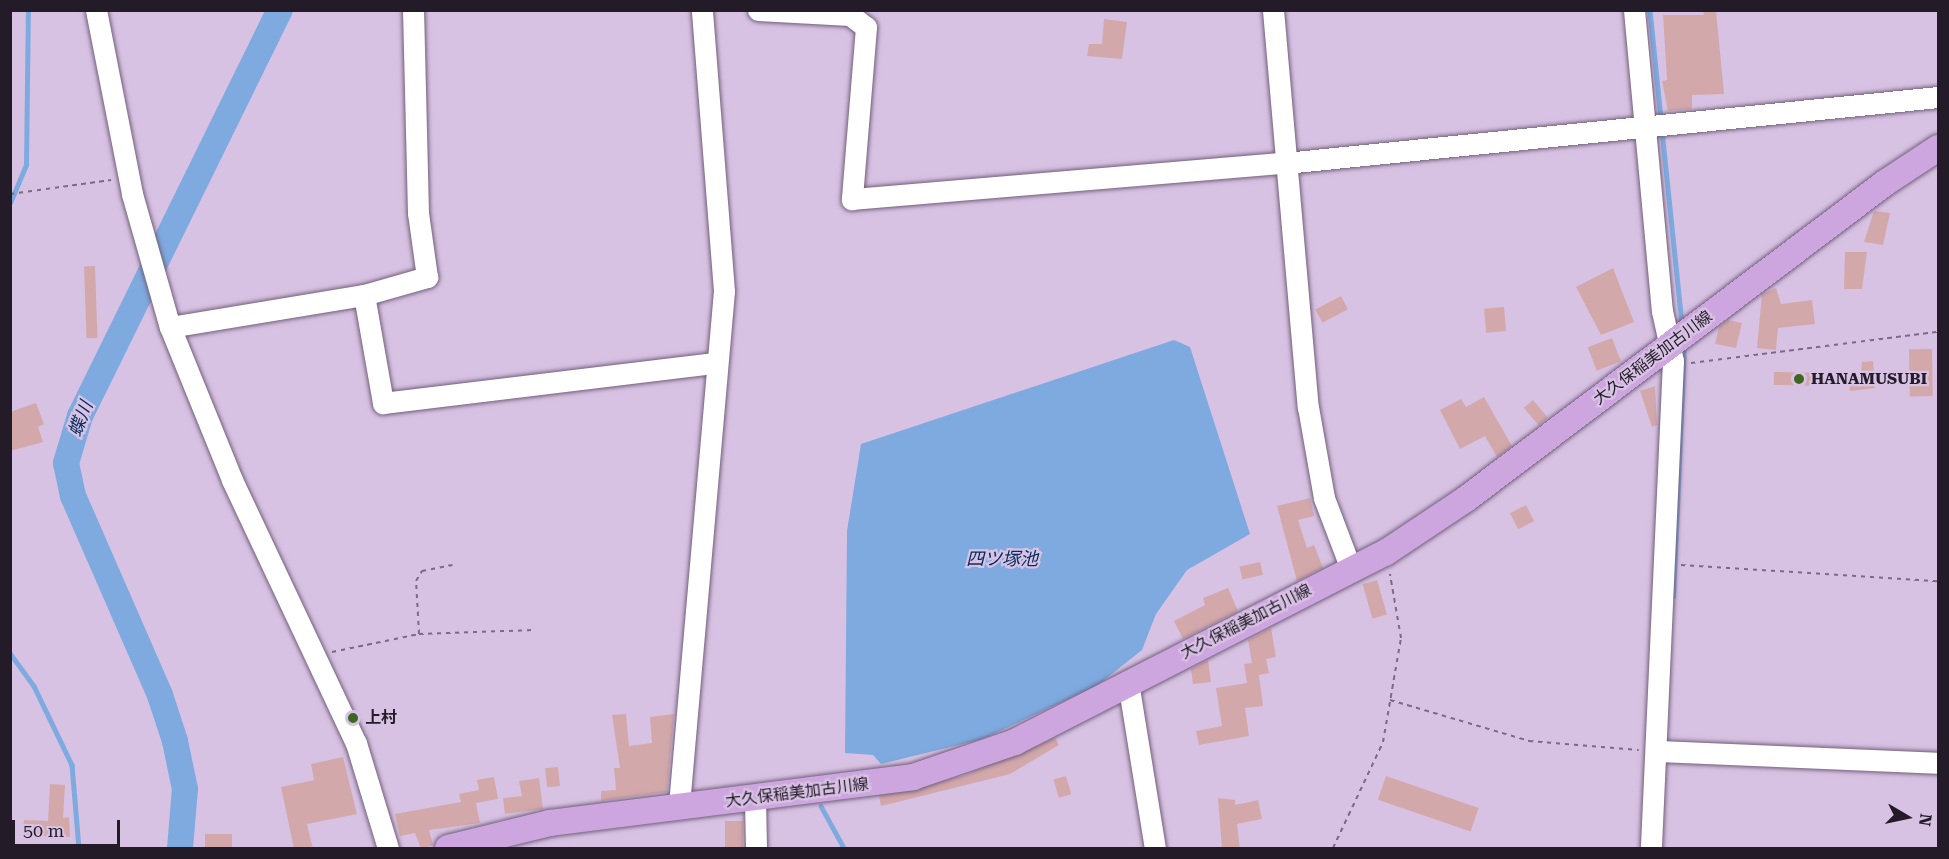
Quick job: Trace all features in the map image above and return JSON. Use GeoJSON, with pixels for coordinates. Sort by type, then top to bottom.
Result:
{"type":"FeatureCollection","features":[{"type":"Feature","properties":{"kind":"main road","name":"大久保稲美加古川線"},"geometry":{"type":"LineString","coordinates":[[448,849],[550,823],[679,805],[755,800],[913,777],[966,762],[1384,553],[1466,499],[1672,353],[1938,148]]}},
{"type":"Feature","properties":{"kind":"street"},"geometry":{"type":"LineString","coordinates":[[96,10],[129,178],[170,327],[232,480],[356,742],[388,849]]}},
{"type":"Feature","properties":{"kind":"street"},"geometry":{"type":"LineString","coordinates":[[170,327],[364,295],[427,277],[418,213],[414,10]]}},
{"type":"Feature","properties":{"kind":"street"},"geometry":{"type":"LineString","coordinates":[[679,805],[715,363],[724,291],[702,10]]}},
{"type":"Feature","properties":{"kind":"street"},"geometry":{"type":"LineString","coordinates":[[758,10],[850,15],[866,27],[852,198],[1285,164],[1938,97]]}},
{"type":"Feature","properties":{"kind":"street"},"geometry":{"type":"LineString","coordinates":[[1273,10],[1308,407],[1324,498],[1351,568]]}},
{"type":"Feature","properties":{"kind":"street"},"geometry":{"type":"LineString","coordinates":[[1634,10],[1662,311],[1672,353],[1651,849]]}},
{"type":"Feature","properties":{"kind":"street"},"geometry":{"type":"LineString","coordinates":[[364,295],[383,403],[715,363]]}},
{"type":"Feature","properties":{"kind":"street"},"geometry":{"type":"LineString","coordinates":[[1128,682],[1155,849]]}},
{"type":"Feature","properties":{"kind":"street"},"geometry":{"type":"LineString","coordinates":[[1656,751],[1938,763]]}},
{"type":"Feature","properties":{"kind":"street"},"geometry":{"type":"LineString","coordinates":[[755,800],[756,849]]}},
{"type":"Feature","properties":{"kind":"path"},"geometry":{"type":"LineString","coordinates":[[10,194],[129,178]]}},
{"type":"Feature","properties":{"kind":"path"},"geometry":{"type":"LineString","coordinates":[[1672,353],[1721,362],[1938,332]]}},
{"type":"Feature","properties":{"kind":"path"},"geometry":{"type":"LineString","coordinates":[[1333,849],[1383,742],[1401,638],[1384,553]]}},
{"type":"Feature","properties":{"kind":"path"},"geometry":{"type":"LineString","coordinates":[[1663,564],[1938,581]]}},
{"type":"Feature","properties":{"kind":"path"},"geometry":{"type":"LineString","coordinates":[[419,634],[416,581],[422,571],[452,566]]}},
{"type":"Feature","properties":{"kind":"path"},"geometry":{"type":"LineString","coordinates":[[315,655],[419,634],[534,630]]}},
{"type":"Feature","properties":{"kind":"path"},"geometry":{"type":"LineString","coordinates":[[1389,700],[1529,741],[1656,751]]}},
{"type":"Feature","properties":{"kind":"water","name":"四ツ塚池"},"geometry":{"type":"Polygon","coordinates":[[[1174,340],[1190,347],[1250,534],[1187,570],[1156,614],[1142,650],[1098,685],[983,739],[881,764],[873,755],[845,753],[847,531],[861,444],[1174,340]]]}},
{"type":"Feature","properties":{"kind":"building"},"geometry":{"type":"Polygon","coordinates":[[[1703,10],[1716,10],[1724,94],[1692,95],[1692,109],[1668,111],[1662,81],[1667,80],[1663,15],[1704,15],[1703,10]]]}},
{"type":"Feature","properties":{"kind":"building"},"geometry":{"type":"Polygon","coordinates":[[[1104,19],[1127,22],[1122,59],[1087,56],[1089,44],[1102,44],[1104,19]]]}},
{"type":"Feature","properties":{"kind":"building"},"geometry":{"type":"Polygon","coordinates":[[[1874,211],[1890,213],[1883,245],[1864,242],[1874,211]]]}},
{"type":"Feature","properties":{"kind":"building"},"geometry":{"type":"Polygon","coordinates":[[[1845,252],[1867,252],[1862,289],[1844,289],[1845,252]]]}},
{"type":"Feature","properties":{"kind":"building"},"geometry":{"type":"Polygon","coordinates":[[[84,266],[95,266],[98,338],[87,338],[84,266]]]}},
{"type":"Feature","properties":{"kind":"building"},"geometry":{"type":"Polygon","coordinates":[[[1613,268],[1634,322],[1601,335],[1576,287],[1613,268]]]}},
{"type":"Feature","properties":{"kind":"building"},"geometry":{"type":"Polygon","coordinates":[[[1776,288],[1781,304],[1812,300],[1815,324],[1778,328],[1776,350],[1757,348],[1762,294],[1776,288]]]}},
{"type":"Feature","properties":{"kind":"building"},"geometry":{"type":"Polygon","coordinates":[[[1341,296],[1348,309],[1322,323],[1315,310],[1341,296]]]}},
{"type":"Feature","properties":{"kind":"building"},"geometry":{"type":"Polygon","coordinates":[[[1504,307],[1506,331],[1486,333],[1484,309],[1504,307]]]}},
{"type":"Feature","properties":{"kind":"building"},"geometry":{"type":"Polygon","coordinates":[[[1728,320],[1742,323],[1736,348],[1715,344],[1719,327],[1728,320]]]}},
{"type":"Feature","properties":{"kind":"building"},"geometry":{"type":"Polygon","coordinates":[[[1612,338],[1621,361],[1597,371],[1588,347],[1612,338]]]}},
{"type":"Feature","properties":{"kind":"building"},"geometry":{"type":"Polygon","coordinates":[[[1909,349],[1932,349],[1933,396],[1910,396],[1909,349]]]}},
{"type":"Feature","properties":{"kind":"building"},"geometry":{"type":"Polygon","coordinates":[[[1873,361],[1875,388],[1850,391],[1848,373],[1861,373],[1862,362],[1873,361]]]}},
{"type":"Feature","properties":{"kind":"building","name":"HANAMUSUBI"},"geometry":{"type":"Polygon","coordinates":[[[1774,372],[1825,373],[1825,386],[1774,385],[1774,372]]]}},
{"type":"Feature","properties":{"kind":"building"},"geometry":{"type":"Polygon","coordinates":[[[1655,386],[1657,425],[1652,427],[1640,391],[1655,386]]]}},
{"type":"Feature","properties":{"kind":"building"},"geometry":{"type":"Polygon","coordinates":[[[1484,397],[1512,446],[1497,457],[1485,436],[1460,449],[1440,410],[1461,399],[1466,407],[1484,397]]]}},
{"type":"Feature","properties":{"kind":"building"},"geometry":{"type":"Polygon","coordinates":[[[1533,400],[1548,418],[1539,425],[1524,408],[1533,400]]]}},
{"type":"Feature","properties":{"kind":"building"},"geometry":{"type":"Polygon","coordinates":[[[36,403],[44,424],[38,427],[43,442],[10,451],[10,412],[36,403]]]}},
{"type":"Feature","properties":{"kind":"building"},"geometry":{"type":"Polygon","coordinates":[[[1310,498],[1314,516],[1298,520],[1307,548],[1314,545],[1323,568],[1297,581],[1277,506],[1310,498]]]}},
{"type":"Feature","properties":{"kind":"building"},"geometry":{"type":"Polygon","coordinates":[[[1526,505],[1534,521],[1518,529],[1510,513],[1526,505]]]}},
{"type":"Feature","properties":{"kind":"building"},"geometry":{"type":"Polygon","coordinates":[[[1260,562],[1263,575],[1242,579],[1240,567],[1260,562]]]}},
{"type":"Feature","properties":{"kind":"building"},"geometry":{"type":"Polygon","coordinates":[[[1377,580],[1387,615],[1373,619],[1363,584],[1377,580]]]}},
{"type":"Feature","properties":{"kind":"building"},"geometry":{"type":"Polygon","coordinates":[[[1228,588],[1238,611],[1183,639],[1174,621],[1205,605],[1203,598],[1228,588]]]}},
{"type":"Feature","properties":{"kind":"building"},"geometry":{"type":"Polygon","coordinates":[[[1271,628],[1276,657],[1266,659],[1269,673],[1259,675],[1263,706],[1245,708],[1249,736],[1199,745],[1196,731],[1222,726],[1216,688],[1247,683],[1244,664],[1252,663],[1248,640],[1271,628]]]}},
{"type":"Feature","properties":{"kind":"building"},"geometry":{"type":"Polygon","coordinates":[[[1208,660],[1211,682],[1193,684],[1191,669],[1208,660]]]}},
{"type":"Feature","properties":{"kind":"building"},"geometry":{"type":"Polygon","coordinates":[[[626,714],[629,746],[652,743],[650,717],[674,714],[667,792],[601,801],[601,791],[616,790],[614,768],[620,768],[612,715],[626,714]]]}},
{"type":"Feature","properties":{"kind":"building"},"geometry":{"type":"Polygon","coordinates":[[[1055,738],[1059,745],[1010,774],[881,806],[879,796],[963,776],[1055,738]]]}},
{"type":"Feature","properties":{"kind":"building"},"geometry":{"type":"Polygon","coordinates":[[[343,757],[357,814],[307,824],[313,849],[294,849],[281,787],[314,780],[311,764],[343,757]]]}},
{"type":"Feature","properties":{"kind":"building"},"geometry":{"type":"Polygon","coordinates":[[[558,767],[560,786],[547,787],[545,768],[558,767]]]}},
{"type":"Feature","properties":{"kind":"building"},"geometry":{"type":"Polygon","coordinates":[[[1066,776],[1071,794],[1059,798],[1054,780],[1066,776]]]}},
{"type":"Feature","properties":{"kind":"building"},"geometry":{"type":"Polygon","coordinates":[[[1386,776],[1479,808],[1471,832],[1378,800],[1386,776]]]}},
{"type":"Feature","properties":{"kind":"building"},"geometry":{"type":"Polygon","coordinates":[[[494,777],[498,799],[476,803],[480,823],[429,830],[433,845],[421,849],[415,833],[400,836],[395,814],[461,802],[459,794],[479,790],[477,780],[494,777]]]}},
{"type":"Feature","properties":{"kind":"building"},"geometry":{"type":"Polygon","coordinates":[[[539,778],[543,809],[505,814],[503,798],[522,796],[519,781],[539,778]]]}},
{"type":"Feature","properties":{"kind":"building"},"geometry":{"type":"Polygon","coordinates":[[[50,784],[65,785],[63,818],[69,817],[70,837],[23,835],[24,820],[48,821],[50,784]]]}},
{"type":"Feature","properties":{"kind":"building"},"geometry":{"type":"Polygon","coordinates":[[[1218,798],[1235,800],[1235,805],[1258,800],[1262,819],[1237,824],[1240,849],[1222,849],[1218,798]]]}},
{"type":"Feature","properties":{"kind":"building"},"geometry":{"type":"Polygon","coordinates":[[[725,821],[743,821],[743,848],[725,848],[725,821]]]}},
{"type":"Feature","properties":{"kind":"building"},"geometry":{"type":"Polygon","coordinates":[[[205,834],[232,834],[232,848],[205,848],[205,834]]]}},
{"type":"Feature","properties":{"kind":"waterway"},"geometry":{"type":"LineString","coordinates":[[10,203],[26,165],[28,10]]}},
{"type":"Feature","properties":{"kind":"waterway","name":"蝶川"},"geometry":{"type":"LineString","coordinates":[[180,848],[185,789],[175,741],[160,695],[73,496],[66,463],[80,416],[280,10]]}},
{"type":"Feature","properties":{"kind":"waterway"},"geometry":{"type":"LineString","coordinates":[[1650,10],[1661,119]]}},
{"type":"Feature","properties":{"kind":"waterway"},"geometry":{"type":"LineString","coordinates":[[1662,130],[1682,325]]}},
{"type":"Feature","properties":{"kind":"waterway"},"geometry":{"type":"LineString","coordinates":[[1673,597],[1684,345]]}},
{"type":"Feature","properties":{"kind":"waterway"},"geometry":{"type":"LineString","coordinates":[[10,653],[34,686],[72,765],[79,848]]}},
{"type":"Feature","properties":{"kind":"waterway"},"geometry":{"type":"LineString","coordinates":[[821,806],[844,848]]}},
{"type":"Feature","properties":{"kind":"place","name":"HANAMUSUBI"},"geometry":{"type":"Point","coordinates":[1799,379]}},
{"type":"Feature","properties":{"kind":"place","name":"上村"},"geometry":{"type":"Point","coordinates":[353,718]}}]}
